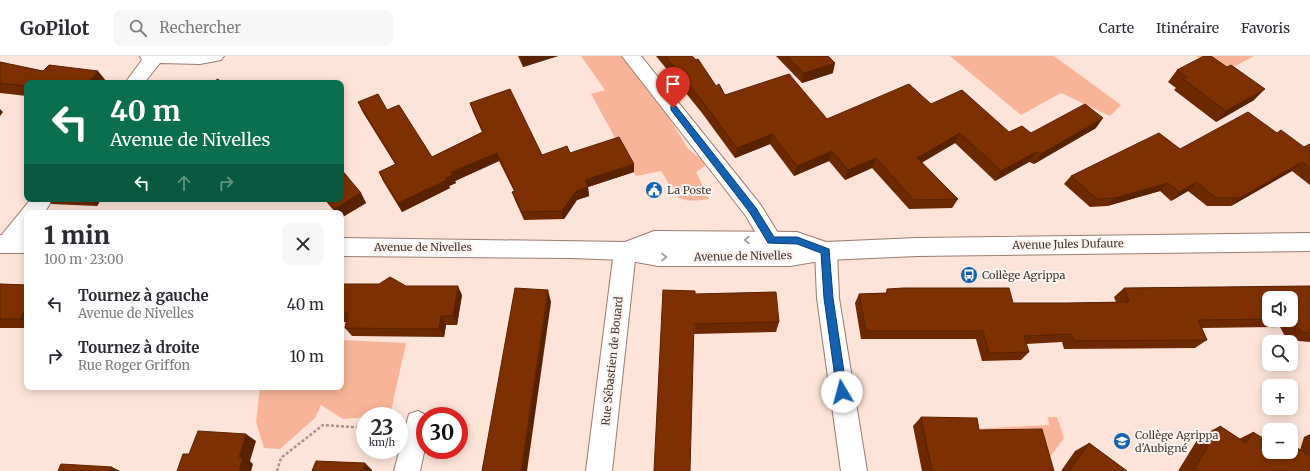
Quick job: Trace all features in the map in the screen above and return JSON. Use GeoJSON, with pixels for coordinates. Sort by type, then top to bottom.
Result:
{"type":"FeatureCollection","features":[{"type":"Feature","properties":{"kind":"main road"},"geometry":{"type":"LineString","coordinates":[[136,80],[152,56],[200,58],[215,56]]}},
{"type":"Feature","properties":{"kind":"main road"},"geometry":{"type":"LineString","coordinates":[[631,56],[753,210],[772,241]]}},
{"type":"Feature","properties":{"kind":"main road"},"geometry":{"type":"LineString","coordinates":[[34,210],[41,202]]}},
{"type":"Feature","properties":{"kind":"main road"},"geometry":{"type":"LineString","coordinates":[[12,244],[24,224]]}},
{"type":"Feature","properties":{"kind":"main road","name":"Avenue de Nivelles"},"geometry":{"type":"LineString","coordinates":[[625,251],[654,240],[797,241],[826,251]]}},
{"type":"Feature","properties":{"kind":"main road","name":"Avenue Jules Dufaure"},"geometry":{"type":"LineString","coordinates":[[826,251],[1069,244],[1310,242]]}},
{"type":"Feature","properties":{"kind":"main road","name":"Avenue de Nivelles"},"geometry":{"type":"LineString","coordinates":[[344,247],[571,249],[625,251],[658,257],[790,257],[826,251]]}},
{"type":"Feature","properties":{"kind":"main road","name":"Rue Sébastien de Bouard"},"geometry":{"type":"LineString","coordinates":[[599,471],[625,251]]}},
{"type":"Feature","properties":{"kind":"main road"},"geometry":{"type":"LineString","coordinates":[[826,251],[828,298],[854,471]]}},
{"type":"Feature","properties":{"kind":"main road"},"geometry":{"type":"LineString","coordinates":[[408,471],[416,433]]}},
{"type":"Feature","properties":{"kind":"path"},"geometry":{"type":"LineString","coordinates":[[277,471],[281,458],[323,425],[356,427]]}},
{"type":"Feature","properties":{"kind":"shaded area"},"geometry":{"type":"Polygon","coordinates":[[[581,56],[625,56],[645,79],[688,149],[704,161],[705,166],[696,172],[709,199],[690,201],[679,197],[661,171],[636,176],[591,94],[605,90],[581,56]]]}},
{"type":"Feature","properties":{"kind":"shaded area"},"geometry":{"type":"Polygon","coordinates":[[[950,56],[1054,56],[1121,105],[1110,116],[1061,93],[1021,115],[950,56]]]}},
{"type":"Feature","properties":{"kind":"shaded area"},"geometry":{"type":"Polygon","coordinates":[[[1196,56],[1254,56],[1222,73],[1196,56]]]}},
{"type":"Feature","properties":{"kind":"shaded area"},"geometry":{"type":"Polygon","coordinates":[[[344,340],[406,343],[392,407],[356,407],[356,418],[343,419],[321,405],[315,418],[280,449],[264,448],[256,422],[260,390],[344,390],[344,340]]]}},
{"type":"Feature","properties":{"kind":"shaded area"},"geometry":{"type":"Polygon","coordinates":[[[1048,417],[1057,417],[1064,438],[1040,471],[972,429],[1049,425],[1048,417]]]}},
{"type":"Feature","properties":{"kind":"building"},"geometry":{"type":"Polygon","coordinates":[[[665,56],[692,56],[696,60],[698,59],[716,86],[719,84],[725,95],[789,74],[827,119],[909,84],[931,104],[962,90],[1009,132],[1022,126],[1031,133],[1085,104],[1103,118],[1041,154],[1036,152],[1001,171],[960,133],[917,158],[958,199],[914,200],[876,158],[848,170],[832,151],[797,166],[772,134],[737,148],[703,102],[665,56]]]}},
{"type":"Feature","properties":{"kind":"building"},"geometry":{"type":"Polygon","coordinates":[[[787,56],[828,56],[835,63],[804,73],[787,56]]]}},
{"type":"Feature","properties":{"kind":"building"},"geometry":{"type":"Polygon","coordinates":[[[1204,56],[1211,56],[1227,67],[1231,65],[1265,89],[1226,111],[1183,79],[1187,77],[1177,70],[1204,56]]]}},
{"type":"Feature","properties":{"kind":"building"},"geometry":{"type":"Polygon","coordinates":[[[0,62],[43,71],[49,65],[98,71],[90,80],[24,80],[24,86],[0,83],[0,62]]]}},
{"type":"Feature","properties":{"kind":"building"},"geometry":{"type":"Polygon","coordinates":[[[510,89],[542,155],[567,146],[570,153],[619,137],[634,164],[585,180],[588,187],[576,191],[562,211],[522,212],[512,192],[515,191],[497,153],[451,172],[453,175],[446,178],[447,180],[398,203],[379,172],[396,164],[358,102],[378,94],[387,110],[399,105],[432,157],[483,132],[470,103],[510,89]]]}},
{"type":"Feature","properties":{"kind":"building"},"geometry":{"type":"Polygon","coordinates":[[[1248,112],[1277,133],[1281,130],[1304,147],[1310,144],[1310,168],[1302,162],[1240,198],[1216,198],[1197,182],[1179,192],[1168,183],[1115,198],[1097,199],[1071,176],[1159,133],[1180,149],[1248,112]]]}},
{"type":"Feature","properties":{"kind":"building"},"geometry":{"type":"Polygon","coordinates":[[[344,173],[361,193],[334,209],[328,202],[344,202],[344,173]]]}},
{"type":"Feature","properties":{"kind":"building"},"geometry":{"type":"Polygon","coordinates":[[[390,277],[406,286],[458,286],[453,316],[441,316],[439,329],[345,328],[348,313],[344,313],[344,284],[379,284],[390,277]]]}},
{"type":"Feature","properties":{"kind":"building"},"geometry":{"type":"Polygon","coordinates":[[[0,284],[24,285],[24,312],[20,319],[0,319],[0,284]]]}},
{"type":"Feature","properties":{"kind":"building"},"geometry":{"type":"Polygon","coordinates":[[[1310,286],[1310,333],[1301,332],[1298,326],[1298,291],[1262,291],[1262,319],[1198,320],[1207,340],[1074,341],[1071,334],[1024,336],[1029,352],[989,353],[983,331],[866,331],[859,294],[887,293],[887,289],[903,288],[1009,288],[1013,303],[1129,302],[1124,288],[1310,286]]]}},
{"type":"Feature","properties":{"kind":"building"},"geometry":{"type":"Polygon","coordinates":[[[515,288],[548,290],[521,471],[482,471],[515,288]]]}},
{"type":"Feature","properties":{"kind":"building"},"geometry":{"type":"Polygon","coordinates":[[[663,290],[695,291],[695,294],[776,292],[779,322],[694,324],[690,471],[654,471],[663,290]]]}},
{"type":"Feature","properties":{"kind":"building"},"geometry":{"type":"Polygon","coordinates":[[[921,417],[977,418],[979,430],[1042,429],[1054,471],[932,471],[921,417]]]}},
{"type":"Feature","properties":{"kind":"building"},"geometry":{"type":"Polygon","coordinates":[[[1220,426],[1246,443],[1253,432],[1262,438],[1262,459],[1298,459],[1298,448],[1310,456],[1310,471],[1193,471],[1220,426]]]}},
{"type":"Feature","properties":{"kind":"building"},"geometry":{"type":"Polygon","coordinates":[[[198,431],[246,434],[239,457],[243,458],[239,471],[177,471],[183,454],[189,454],[198,431]]]}},
{"type":"Feature","properties":{"kind":"building"},"geometry":{"type":"Polygon","coordinates":[[[1089,443],[1127,471],[1069,471],[1089,443]]]}},
{"type":"Feature","properties":{"kind":"building"},"geometry":{"type":"Polygon","coordinates":[[[316,461],[365,463],[363,471],[312,471],[316,461]]]}},
{"type":"Feature","properties":{"kind":"building"},"geometry":{"type":"Polygon","coordinates":[[[61,464],[112,467],[110,471],[58,471],[61,464]]]}},
{"type":"Feature","properties":{"kind":"place","name":"La Poste"},"geometry":{"type":"Point","coordinates":[654,190]}},
{"type":"Feature","properties":{"kind":"place","name":"Collège Agrippa"},"geometry":{"type":"Point","coordinates":[969,275]}},
{"type":"Feature","properties":{"kind":"place","name":"Collège Agrippa d'Aubigné"},"geometry":{"type":"Point","coordinates":[1122,441]}},
{"type":"Feature","properties":{"kind":"route"},"geometry":{"type":"LineString","coordinates":[[673,108],[753,210],[772,241],[797,241],[826,251],[828,298],[842,392]]}}]}
